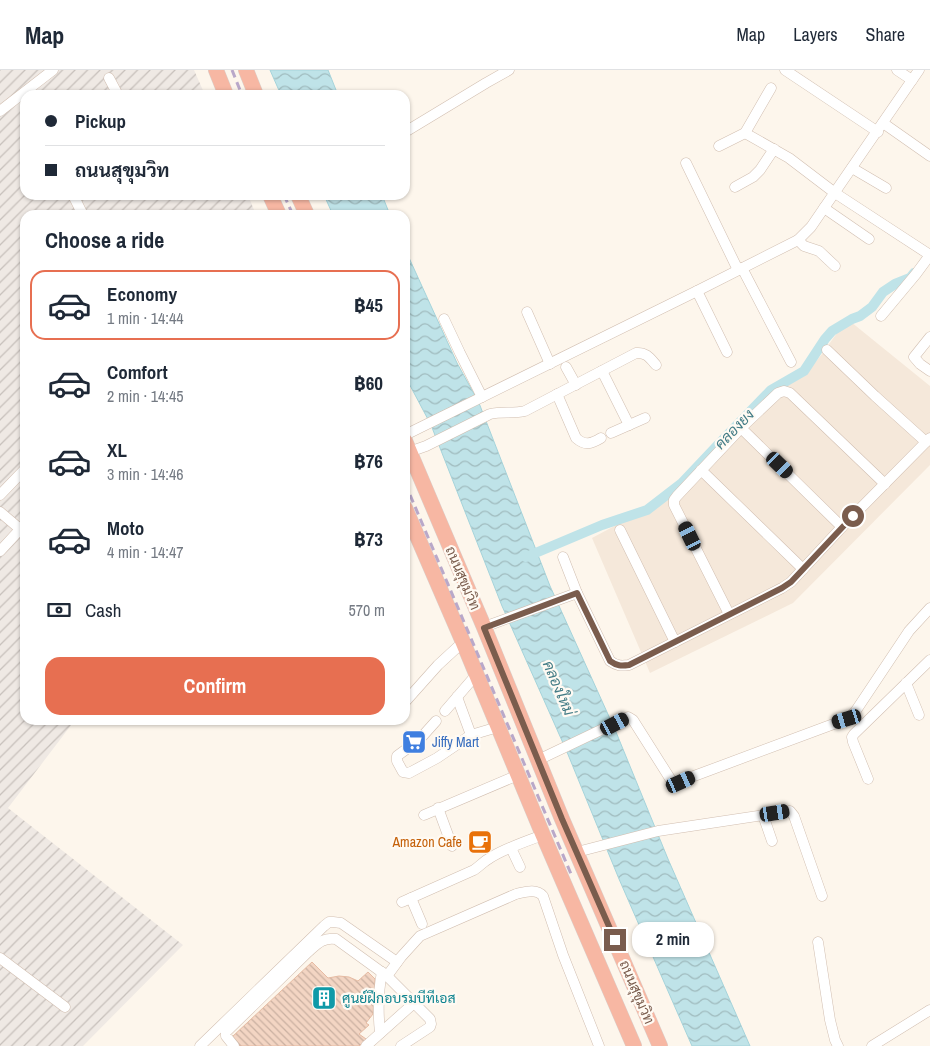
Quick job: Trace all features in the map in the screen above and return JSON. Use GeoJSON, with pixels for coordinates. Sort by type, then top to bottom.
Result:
{"type":"FeatureCollection","features":[{"type":"Feature","properties":{"kind":"highway"},"geometry":{"type":"LineString","coordinates":[[216,70],[224,90]]}},
{"type":"Feature","properties":{"kind":"highway"},"geometry":{"type":"LineString","coordinates":[[246,70],[254,90]]}},
{"type":"Feature","properties":{"kind":"highway","name":"ถนนสุขุมวิท"},"geometry":{"type":"LineString","coordinates":[[410,452],[491,625],[538,760],[660,1046]]}},
{"type":"Feature","properties":{"kind":"highway","name":"ถนนสุขุมวิท"},"geometry":{"type":"LineString","coordinates":[[410,520],[634,1046]]}},
{"type":"Feature","properties":{"kind":"street"},"geometry":{"type":"LineString","coordinates":[[30,90],[53,70]]}},
{"type":"Feature","properties":{"kind":"street"},"geometry":{"type":"LineString","coordinates":[[410,129],[509,70]]}},
{"type":"Feature","properties":{"kind":"street"},"geometry":{"type":"LineString","coordinates":[[786,70],[880,128],[930,156]]}},
{"type":"Feature","properties":{"kind":"street"},"geometry":{"type":"LineString","coordinates":[[897,70],[912,80]]}},
{"type":"Feature","properties":{"kind":"street"},"geometry":{"type":"LineString","coordinates":[[410,432],[697,292],[798,240],[811,227],[919,70]]}},
{"type":"Feature","properties":{"kind":"street"},"geometry":{"type":"LineString","coordinates":[[110,78],[116,90]]}},
{"type":"Feature","properties":{"kind":"street"},"geometry":{"type":"LineString","coordinates":[[719,146],[745,132],[771,88]]}},
{"type":"Feature","properties":{"kind":"street"},"geometry":{"type":"LineString","coordinates":[[0,112],[20,98]]}},
{"type":"Feature","properties":{"kind":"street"},"geometry":{"type":"LineString","coordinates":[[745,132],[789,158],[835,193],[928,254],[916,274],[881,316]]}},
{"type":"Feature","properties":{"kind":"street"},"geometry":{"type":"LineString","coordinates":[[735,187],[753,177],[774,149]]}},
{"type":"Feature","properties":{"kind":"street"},"geometry":{"type":"LineString","coordinates":[[686,164],[791,362]]}},
{"type":"Feature","properties":{"kind":"street"},"geometry":{"type":"LineString","coordinates":[[852,168],[886,188]]}},
{"type":"Feature","properties":{"kind":"street"},"geometry":{"type":"LineString","coordinates":[[824,208],[869,239]]}},
{"type":"Feature","properties":{"kind":"street"},"geometry":{"type":"LineString","coordinates":[[798,240],[804,246],[819,251],[835,266]]}},
{"type":"Feature","properties":{"kind":"street"},"geometry":{"type":"LineString","coordinates":[[697,292],[726,352]]}},
{"type":"Feature","properties":{"kind":"street"},"geometry":{"type":"LineString","coordinates":[[526,312],[550,364]]}},
{"type":"Feature","properties":{"kind":"street"},"geometry":{"type":"LineString","coordinates":[[444,319],[481,398]]}},
{"type":"Feature","properties":{"kind":"street"},"geometry":{"type":"LineString","coordinates":[[930,337],[914,357],[930,371]]}},
{"type":"Feature","properties":{"kind":"street"},"geometry":{"type":"LineString","coordinates":[[563,557],[577,593],[610,661],[622,666],[629,665],[791,582],[928,440],[875,396],[827,350]]}},
{"type":"Feature","properties":{"kind":"street"},"geometry":{"type":"LineString","coordinates":[[410,446],[426,446],[490,414],[525,411],[636,353],[642,352],[656,365]]}},
{"type":"Feature","properties":{"kind":"street"},"geometry":{"type":"LineString","coordinates":[[566,367],[576,385]]}},
{"type":"Feature","properties":{"kind":"street"},"geometry":{"type":"LineString","coordinates":[[602,371],[629,425]]}},
{"type":"Feature","properties":{"kind":"street"},"geometry":{"type":"LineString","coordinates":[[729,614],[674,505],[674,500],[741,428],[778,393],[784,391],[790,393],[885,484]]}},
{"type":"Feature","properties":{"kind":"street"},"geometry":{"type":"LineString","coordinates":[[557,394],[576,438],[582,443],[587,444],[601,438]]}},
{"type":"Feature","properties":{"kind":"street"},"geometry":{"type":"LineString","coordinates":[[611,433],[645,418]]}},
{"type":"Feature","properties":{"kind":"street"},"geometry":{"type":"LineString","coordinates":[[741,428],[842,527]]}},
{"type":"Feature","properties":{"kind":"street"},"geometry":{"type":"LineString","coordinates":[[701,470],[802,569]]}},
{"type":"Feature","properties":{"kind":"street"},"geometry":{"type":"LineString","coordinates":[[0,494],[20,474]]}},
{"type":"Feature","properties":{"kind":"street"},"geometry":{"type":"LineString","coordinates":[[0,512],[20,526]]}},
{"type":"Feature","properties":{"kind":"street"},"geometry":{"type":"LineString","coordinates":[[0,551],[20,529]]}},
{"type":"Feature","properties":{"kind":"street"},"geometry":{"type":"LineString","coordinates":[[620,530],[675,642]]}},
{"type":"Feature","properties":{"kind":"street"},"geometry":{"type":"LineString","coordinates":[[491,625],[577,593]]}},
{"type":"Feature","properties":{"kind":"street"},"geometry":{"type":"LineString","coordinates":[[538,760],[628,717],[633,720],[671,780],[676,783],[850,717],[909,631],[930,608]]}},
{"type":"Feature","properties":{"kind":"street"},"geometry":{"type":"LineString","coordinates":[[410,697],[463,642]]}},
{"type":"Feature","properties":{"kind":"street"},"geometry":{"type":"LineString","coordinates":[[868,779],[853,742],[852,737],[855,731],[930,660]]}},
{"type":"Feature","properties":{"kind":"street"},"geometry":{"type":"LineString","coordinates":[[445,711],[476,675]]}},
{"type":"Feature","properties":{"kind":"street"},"geometry":{"type":"LineString","coordinates":[[906,683],[919,715]]}},
{"type":"Feature","properties":{"kind":"street"},"geometry":{"type":"LineString","coordinates":[[457,697],[471,734]]}},
{"type":"Feature","properties":{"kind":"street"},"geometry":{"type":"LineString","coordinates":[[436,721],[418,740],[397,756],[397,761],[404,772],[409,773],[438,758],[471,734],[498,726]]}},
{"type":"Feature","properties":{"kind":"street"},"geometry":{"type":"LineString","coordinates":[[424,815],[518,775]]}},
{"type":"Feature","properties":{"kind":"street"},"geometry":{"type":"LineString","coordinates":[[438,808],[452,846]]}},
{"type":"Feature","properties":{"kind":"street"},"geometry":{"type":"LineString","coordinates":[[577,852],[658,831],[787,811],[792,812],[822,896]]}},
{"type":"Feature","properties":{"kind":"street"},"geometry":{"type":"LineString","coordinates":[[763,815],[772,841]]}},
{"type":"Feature","properties":{"kind":"street"},"geometry":{"type":"LineString","coordinates":[[422,924],[406,900],[474,870],[489,858],[543,835]]}},
{"type":"Feature","properties":{"kind":"street"},"geometry":{"type":"LineString","coordinates":[[512,848],[520,867]]}},
{"type":"Feature","properties":{"kind":"street"},"geometry":{"type":"LineString","coordinates":[[380,1033],[378,1016],[380,981],[420,936],[516,894],[530,892],[540,893],[543,896],[562,955],[599,1046]]}},
{"type":"Feature","properties":{"kind":"street"},"geometry":{"type":"LineString","coordinates":[[200,1046],[298,949],[329,922],[338,922],[348,927],[399,960]]}},
{"type":"Feature","properties":{"kind":"street"},"geometry":{"type":"LineString","coordinates":[[234,1046],[226,1036],[226,1032],[320,941],[329,938],[336,939],[385,974],[430,1019],[430,1027],[401,1046]]}},
{"type":"Feature","properties":{"kind":"street"},"geometry":{"type":"LineString","coordinates":[[818,942],[830,1020],[838,1046]]}},
{"type":"Feature","properties":{"kind":"street"},"geometry":{"type":"LineString","coordinates":[[0,958],[65,1007]]}},
{"type":"Feature","properties":{"kind":"street"},"geometry":{"type":"LineString","coordinates":[[366,1046],[414,1003]]}},
{"type":"Feature","properties":{"kind":"street"},"geometry":{"type":"LineString","coordinates":[[872,1046],[930,1010]]}},
{"type":"Feature","properties":{"kind":"shaded area"},"geometry":{"type":"Polygon","coordinates":[[[0,70],[194,70],[203,90],[20,90],[20,200],[250,200],[254,210],[20,210],[20,725],[71,725],[8,808],[183,945],[83,1046],[0,1046],[0,70]]]}},
{"type":"Feature","properties":{"kind":"shaded area"},"geometry":{"type":"Polygon","coordinates":[[[851,322],[930,386],[930,465],[793,603],[650,673],[592,538],[668,499],[709,451],[765,398],[804,376],[842,326],[851,322]]]}},
{"type":"Feature","properties":{"kind":"water"},"geometry":{"type":"Polygon","coordinates":[[[270,70],[328,70],[336,90],[279,90],[270,70]]]}},
{"type":"Feature","properties":{"kind":"water"},"geometry":{"type":"Polygon","coordinates":[[[326,200],[384,200],[388,210],[331,210],[326,200]]]}},
{"type":"Feature","properties":{"kind":"water","name":"คลองใหม่"},"geometry":{"type":"Polygon","coordinates":[[[410,260],[457,363],[479,403],[550,586],[616,732],[668,859],[750,1046],[692,1046],[619,879],[567,752],[502,606],[431,425],[410,385],[410,260]]]}},
{"type":"Feature","properties":{"kind":"building","name":"ศูนย์ฝึกอบรมบีทีเอส"},"geometry":{"type":"Polygon","coordinates":[[[312,962],[328,978],[349,977],[358,981],[368,972],[375,979],[373,1014],[366,1023],[369,1025],[359,1034],[366,1039],[359,1046],[240,1046],[232,1037],[312,962]]]}},
{"type":"Feature","properties":{"kind":"waterway","name":"คลองยง"},"geometry":{"type":"LineString","coordinates":[[526,557],[602,525],[647,510],[682,483],[771,390],[804,371],[832,331],[860,316],[872,307],[883,292],[895,284],[910,278],[914,273]]}},
{"type":"Feature","properties":{"kind":"railway"},"geometry":{"type":"LineString","coordinates":[[232,70],[240,90]]}},
{"type":"Feature","properties":{"kind":"railway"},"geometry":{"type":"LineString","coordinates":[[286,200],[291,210]]}},
{"type":"Feature","properties":{"kind":"railway"},"geometry":{"type":"LineString","coordinates":[[410,495],[571,874]]}},
{"type":"Feature","properties":{"kind":"place","name":"Jiffy Mart"},"geometry":{"type":"Point","coordinates":[414,742]}},
{"type":"Feature","properties":{"kind":"place","name":"Amazon Cafe"},"geometry":{"type":"Point","coordinates":[480,842]}},
{"type":"Feature","properties":{"kind":"place","name":"ศูนย์ฝึกอบรมบีทีเอส"},"geometry":{"type":"Point","coordinates":[324,998]}},
{"type":"Feature","properties":{"kind":"route"},"geometry":{"type":"LineString","coordinates":[[615,940],[562,819],[484,628],[577,593],[610,661],[616,665],[629,665],[782,588],[791,582],[853,516]]}}]}
